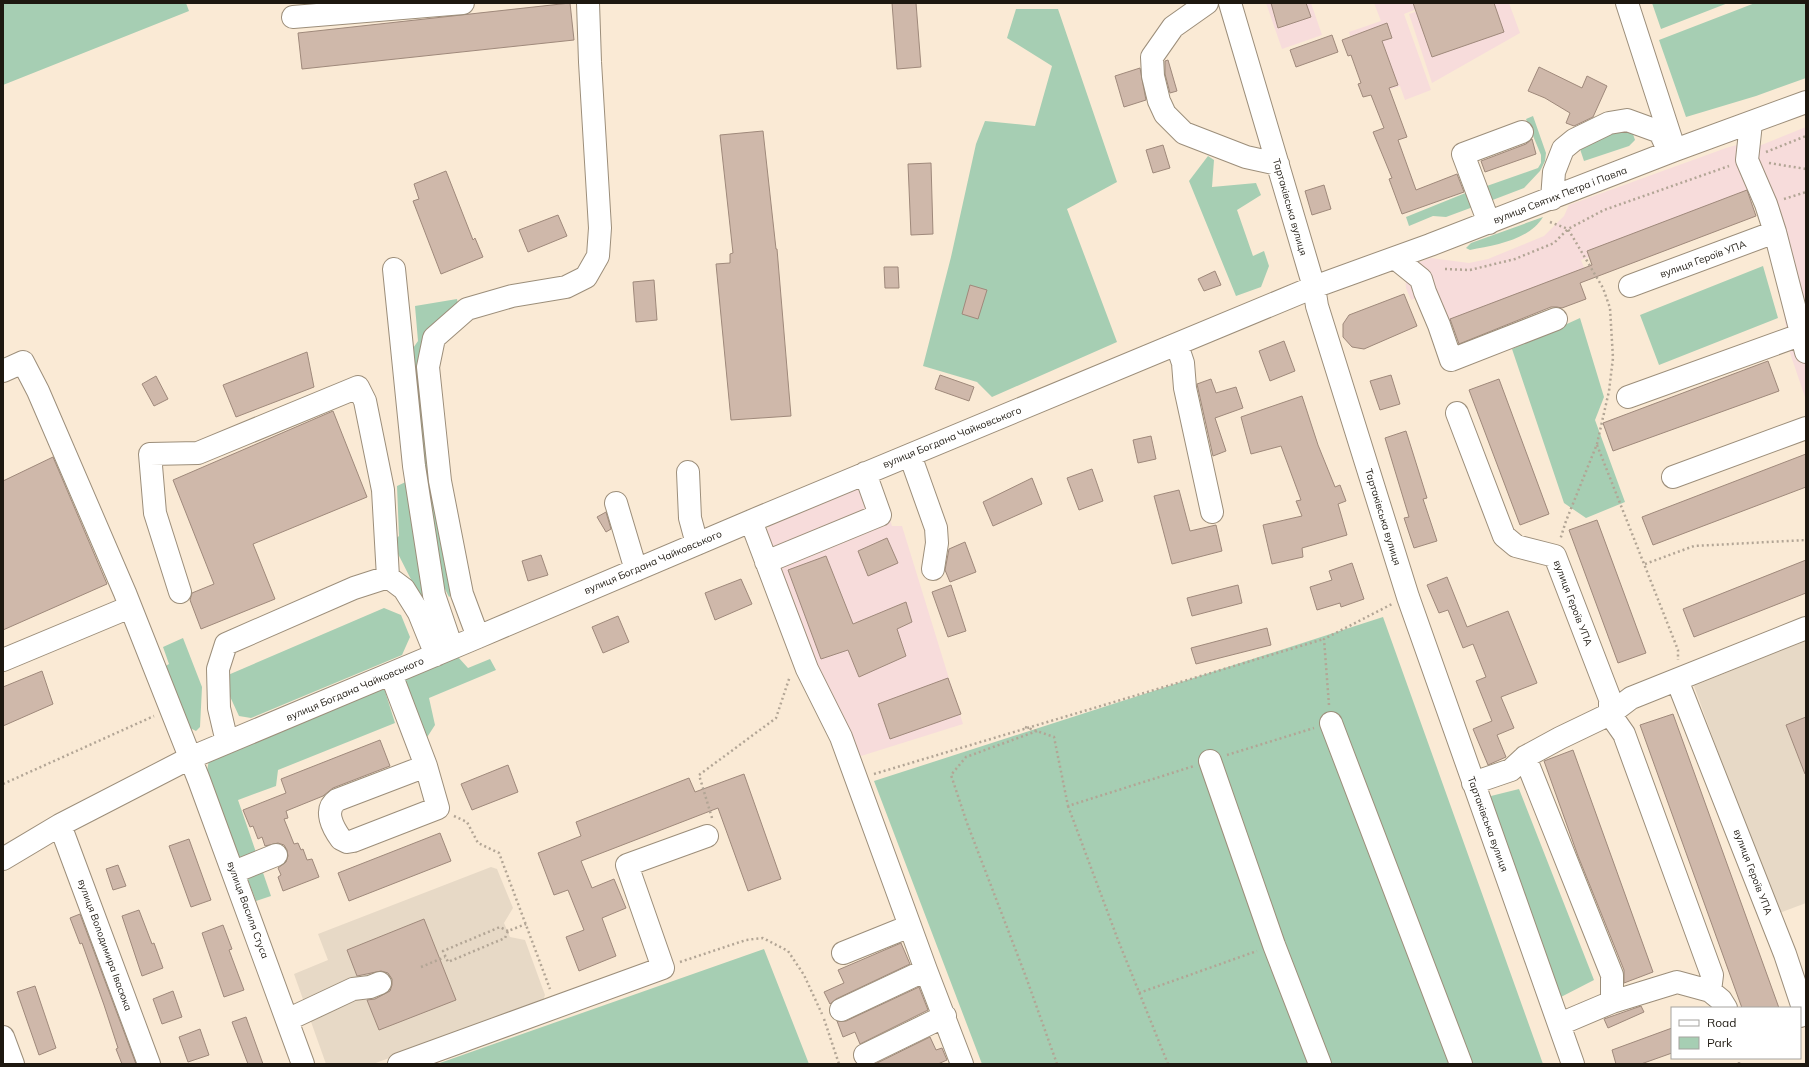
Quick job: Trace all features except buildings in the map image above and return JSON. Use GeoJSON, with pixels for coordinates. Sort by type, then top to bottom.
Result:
{"type":"FeatureCollection","features":[{"type":"Feature","properties":{"kind":"street"},"geometry":{"type":"LineString","coordinates":[[293,17],[464,3]]}},
{"type":"Feature","properties":{"kind":"street"},"geometry":{"type":"LineString","coordinates":[[478,637],[462,594],[440,481],[428,367],[434,338],[467,309],[512,296],[566,287],[586,277],[598,256],[600,228],[588,3]]}},
{"type":"Feature","properties":{"kind":"street"},"geometry":{"type":"LineString","coordinates":[[1207,3],[1173,27],[1152,57],[1153,76],[1164,114],[1184,133],[1246,157],[1278,164]]}},
{"type":"Feature","properties":{"kind":"street","name":"Тартаківська вулиця"},"geometry":{"type":"LineString","coordinates":[[1230,3],[1314,287],[1317,306],[1408,597],[1573,1064]]}},
{"type":"Feature","properties":{"kind":"street"},"geometry":{"type":"LineString","coordinates":[[1627,3],[1672,151]]}},
{"type":"Feature","properties":{"kind":"street","name":"вулиця Святих Петра і Павла"},"geometry":{"type":"LineString","coordinates":[[1314,287],[1489,223],[1672,151],[1806,102]]}},
{"type":"Feature","properties":{"kind":"street"},"geometry":{"type":"LineString","coordinates":[[1552,199],[1554,172],[1563,148],[1574,140],[1609,123],[1627,120],[1660,132],[1672,151]]}},
{"type":"Feature","properties":{"kind":"street"},"geometry":{"type":"LineString","coordinates":[[1628,397],[1803,343],[1775,232],[1766,204],[1747,160],[1752,123]]}},
{"type":"Feature","properties":{"kind":"street"},"geometry":{"type":"LineString","coordinates":[[1489,223],[1463,154],[1522,132]]}},
{"type":"Feature","properties":{"kind":"street","name":"вулиця Героїв УПА"},"geometry":{"type":"LineString","coordinates":[[1630,286],[1775,232]]}},
{"type":"Feature","properties":{"kind":"street"},"geometry":{"type":"LineString","coordinates":[[1395,258],[1421,279],[1452,360],[1556,319]]}},
{"type":"Feature","properties":{"kind":"street"},"geometry":{"type":"LineString","coordinates":[[394,269],[414,466],[444,652]]}},
{"type":"Feature","properties":{"kind":"street","name":"вулиця Богдана Чайковського"},"geometry":{"type":"LineString","coordinates":[[3,859],[60,825],[190,758],[444,652],[751,520],[1177,345],[1314,287]]}},
{"type":"Feature","properties":{"kind":"street"},"geometry":{"type":"LineString","coordinates":[[1177,345],[1183,362],[1185,388],[1212,512]]}},
{"type":"Feature","properties":{"kind":"street","name":"вулиця Василя Стуса"},"geometry":{"type":"LineString","coordinates":[[3,371],[23,362],[38,391],[81,490],[130,607],[190,758],[234,872],[303,1064]]}},
{"type":"Feature","properties":{"kind":"street"},"geometry":{"type":"LineString","coordinates":[[180,592],[155,513],[150,454],[198,452],[358,387],[365,401],[383,490],[388,576],[404,589],[444,652]]}},
{"type":"Feature","properties":{"kind":"street","name":"вулиця Героїв УПА"},"geometry":{"type":"LineString","coordinates":[[1457,413],[1504,536],[1516,546],[1555,556],[1610,699],[1610,714],[1624,734],[1712,975],[1710,991]]}},
{"type":"Feature","properties":{"kind":"street"},"geometry":{"type":"LineString","coordinates":[[1673,477],[1806,428]]}},
{"type":"Feature","properties":{"kind":"street"},"geometry":{"type":"LineString","coordinates":[[910,455],[936,528],[937,543],[933,570]]}},
{"type":"Feature","properties":{"kind":"street"},"geometry":{"type":"LineString","coordinates":[[688,472],[690,518],[697,544]]}},
{"type":"Feature","properties":{"kind":"street"},"geometry":{"type":"LineString","coordinates":[[766,562],[880,515],[865,473]]}},
{"type":"Feature","properties":{"kind":"street"},"geometry":{"type":"LineString","coordinates":[[616,502],[636,570]]}},
{"type":"Feature","properties":{"kind":"street"},"geometry":{"type":"LineString","coordinates":[[751,520],[807,669],[841,737],[926,970],[945,1016],[960,1063]]}},
{"type":"Feature","properties":{"kind":"street"},"geometry":{"type":"LineString","coordinates":[[227,742],[220,708],[218,668],[226,644],[354,588],[388,576]]}},
{"type":"Feature","properties":{"kind":"street"},"geometry":{"type":"LineString","coordinates":[[3,660],[130,607]]}},
{"type":"Feature","properties":{"kind":"street"},"geometry":{"type":"LineString","coordinates":[[1473,783],[1511,770],[1524,757],[1610,714],[1631,698],[1676,672],[1806,628]]}},
{"type":"Feature","properties":{"kind":"street","name":"вулиця Героїв УПА"},"geometry":{"type":"LineString","coordinates":[[1676,672],[1799,973],[1805,1014],[1801,1016]]}},
{"type":"Feature","properties":{"kind":"street"},"geometry":{"type":"LineString","coordinates":[[392,674],[426,766],[438,808],[353,841],[346,842],[341,839],[337,834],[330,815],[329,809],[331,804],[336,800],[426,766]]}},
{"type":"Feature","properties":{"kind":"street"},"geometry":{"type":"LineString","coordinates":[[1331,723],[1461,1064]]}},
{"type":"Feature","properties":{"kind":"street"},"geometry":{"type":"LineString","coordinates":[[1524,757],[1612,975],[1612,1002]]}},
{"type":"Feature","properties":{"kind":"street"},"geometry":{"type":"LineString","coordinates":[[1210,760],[1274,945],[1320,1064]]}},
{"type":"Feature","properties":{"kind":"street","name":"вулиця Володимира Івасюка"},"geometry":{"type":"LineString","coordinates":[[60,825],[149,1064]]}},
{"type":"Feature","properties":{"kind":"street"},"geometry":{"type":"LineString","coordinates":[[399,1064],[663,968],[627,865],[707,836]]}},
{"type":"Feature","properties":{"kind":"street"},"geometry":{"type":"LineString","coordinates":[[234,872],[276,855]]}},
{"type":"Feature","properties":{"kind":"street"},"geometry":{"type":"LineString","coordinates":[[843,953],[910,926]]}},
{"type":"Feature","properties":{"kind":"street"},"geometry":{"type":"LineString","coordinates":[[841,1010],[926,970]]}},
{"type":"Feature","properties":{"kind":"street"},"geometry":{"type":"LineString","coordinates":[[1560,1024],[1612,1002],[1677,982],[1710,991],[1721,1000],[1725,1007]]}},
{"type":"Feature","properties":{"kind":"street"},"geometry":{"type":"LineString","coordinates":[[287,1020],[353,989],[370,987],[380,983]]}},
{"type":"Feature","properties":{"kind":"street"},"geometry":{"type":"LineString","coordinates":[[865,1055],[945,1016]]}},
{"type":"Feature","properties":{"kind":"street"},"geometry":{"type":"LineString","coordinates":[[3,1037],[13,1064]]}},
{"type":"Feature","properties":{"kind":"path"},"geometry":{"type":"LineString","coordinates":[[1445,269],[1470,270],[1515,259],[1554,243],[1568,229],[1604,210],[1747,160],[1806,136]]}},
{"type":"Feature","properties":{"kind":"path"},"geometry":{"type":"LineString","coordinates":[[1747,160],[1806,169]]}},
{"type":"Feature","properties":{"kind":"path"},"geometry":{"type":"LineString","coordinates":[[1766,204],[1806,192]]}},
{"type":"Feature","properties":{"kind":"path"},"geometry":{"type":"LineString","coordinates":[[1550,222],[1568,229],[1603,288],[1610,308],[1613,358],[1609,391],[1597,444],[1566,521],[1555,556]]}},
{"type":"Feature","properties":{"kind":"path"},"geometry":{"type":"LineString","coordinates":[[1597,444],[1678,650],[1676,672]]}},
{"type":"Feature","properties":{"kind":"path"},"geometry":{"type":"LineString","coordinates":[[1645,564],[1694,546],[1806,540]]}},
{"type":"Feature","properties":{"kind":"path"},"geometry":{"type":"LineString","coordinates":[[856,779],[1025,727],[1324,639],[1408,597]]}},
{"type":"Feature","properties":{"kind":"path"},"geometry":{"type":"LineString","coordinates":[[1068,806],[1331,723],[1324,639]]}},
{"type":"Feature","properties":{"kind":"path"},"geometry":{"type":"LineString","coordinates":[[707,836],[713,821],[699,775],[776,718],[790,675],[807,669]]}},
{"type":"Feature","properties":{"kind":"path"},"geometry":{"type":"LineString","coordinates":[[3,784],[170,710]]}},
{"type":"Feature","properties":{"kind":"path"},"geometry":{"type":"LineString","coordinates":[[1025,727],[1054,737],[1068,806],[1139,993],[1168,1064]]}},
{"type":"Feature","properties":{"kind":"path"},"geometry":{"type":"LineString","coordinates":[[1038,731],[966,757],[951,775],[967,823],[1026,976],[1057,1064]]}},
{"type":"Feature","properties":{"kind":"path"},"geometry":{"type":"LineString","coordinates":[[438,808],[467,822],[478,843],[499,853],[557,1006]]}},
{"type":"Feature","properties":{"kind":"path"},"geometry":{"type":"LineString","coordinates":[[508,931],[500,927],[443,951],[445,957],[448,962],[505,938],[508,931],[526,924]]}},
{"type":"Feature","properties":{"kind":"path"},"geometry":{"type":"LineString","coordinates":[[663,968],[746,940],[763,938],[788,951],[804,975],[819,1008],[839,1064]]}},
{"type":"Feature","properties":{"kind":"path"},"geometry":{"type":"LineString","coordinates":[[1139,993],[1274,945]]}},
{"type":"Feature","properties":{"kind":"path"},"geometry":{"type":"LineString","coordinates":[[421,967],[445,957]]}},
{"type":"Feature","properties":{"kind":"shaded area"},"geometry":{"type":"Polygon","coordinates":[[[1266,3],[1311,3],[1322,35],[1282,49],[1266,3]]]}},
{"type":"Feature","properties":{"kind":"shaded area"},"geometry":{"type":"Polygon","coordinates":[[[1374,3],[1426,3],[1427,5],[1404,14],[1431,90],[1405,100],[1400,86],[1371,96],[1349,32],[1381,21],[1374,3]]]}},
{"type":"Feature","properties":{"kind":"shaded area"},"geometry":{"type":"Polygon","coordinates":[[[1441,3],[1509,3],[1520,33],[1432,83],[1409,14],[1441,3]]]}},
{"type":"Feature","properties":{"kind":"shaded area"},"geometry":{"type":"Polygon","coordinates":[[[1806,127],[1806,400],[1790,353],[1781,295],[1755,198],[1581,260],[1587,275],[1442,326],[1431,292],[1411,300],[1406,288],[1405,274],[1419,262],[1431,258],[1469,263],[1488,259],[1544,236],[1564,216],[1569,205],[1726,148],[1744,143],[1754,148],[1806,127]]]}},
{"type":"Feature","properties":{"kind":"shaded area"},"geometry":{"type":"Polygon","coordinates":[[[877,480],[892,526],[902,526],[963,724],[861,756],[829,698],[765,532],[770,525],[877,480]]]}},
{"type":"Feature","properties":{"kind":"shaded area"},"geometry":{"type":"Polygon","coordinates":[[[1806,640],[1806,903],[1777,914],[1694,686],[1806,640]]]}},
{"type":"Feature","properties":{"kind":"shaded area"},"geometry":{"type":"Polygon","coordinates":[[[491,867],[497,869],[513,908],[504,923],[510,937],[525,940],[545,995],[543,1001],[373,1064],[326,1064],[294,974],[328,960],[318,934],[491,867]]]}},
{"type":"Feature","properties":{"kind":"green space"},"geometry":{"type":"Polygon","coordinates":[[[3,3],[186,3],[189,11],[3,85],[3,3]]]}},
{"type":"Feature","properties":{"kind":"green space"},"geometry":{"type":"Polygon","coordinates":[[[1652,3],[1728,3],[1661,29],[1652,3]]]}},
{"type":"Feature","properties":{"kind":"green space"},"geometry":{"type":"Polygon","coordinates":[[[1755,3],[1806,3],[1806,78],[1756,96],[1686,117],[1659,40],[1755,3]]]}},
{"type":"Feature","properties":{"kind":"green space"},"geometry":{"type":"Polygon","coordinates":[[[1016,9],[1058,9],[1117,182],[1067,209],[1117,342],[992,397],[977,382],[923,366],[951,257],[976,144],[985,121],[1035,126],[1052,66],[1007,38],[1016,9]]]}},
{"type":"Feature","properties":{"kind":"green space"},"geometry":{"type":"Polygon","coordinates":[[[1533,116],[1546,153],[1545,161],[1540,171],[1524,188],[1490,201],[1484,187],[1538,168],[1541,163],[1541,155],[1526,119],[1533,116]]]}},
{"type":"Feature","properties":{"kind":"green space"},"geometry":{"type":"Polygon","coordinates":[[[1603,128],[1632,131],[1635,140],[1629,146],[1584,161],[1580,149],[1603,128]]]}},
{"type":"Feature","properties":{"kind":"green space"},"geometry":{"type":"Polygon","coordinates":[[[1208,156],[1214,160],[1212,187],[1256,183],[1261,195],[1237,210],[1253,256],[1264,251],[1269,266],[1261,287],[1236,296],[1189,181],[1208,156]]]}},
{"type":"Feature","properties":{"kind":"green space"},"geometry":{"type":"Polygon","coordinates":[[[1468,192],[1473,207],[1446,217],[1433,216],[1409,226],[1406,217],[1468,192]]]}},
{"type":"Feature","properties":{"kind":"green space"},"geometry":{"type":"Polygon","coordinates":[[[1543,217],[1537,225],[1521,236],[1490,246],[1470,250],[1466,248],[1471,243],[1543,217]]]}},
{"type":"Feature","properties":{"kind":"green space"},"geometry":{"type":"Polygon","coordinates":[[[1763,266],[1778,318],[1659,365],[1640,315],[1763,266]]]}},
{"type":"Feature","properties":{"kind":"green space"},"geometry":{"type":"Polygon","coordinates":[[[457,299],[458,304],[425,340],[453,594],[449,597],[439,577],[409,354],[418,341],[415,306],[457,299]]]}},
{"type":"Feature","properties":{"kind":"green space"},"geometry":{"type":"Polygon","coordinates":[[[1580,318],[1604,397],[1595,420],[1625,502],[1586,518],[1564,503],[1512,349],[1580,318]]]}},
{"type":"Feature","properties":{"kind":"green space"},"geometry":{"type":"Polygon","coordinates":[[[410,480],[429,602],[424,605],[392,542],[399,536],[397,486],[410,480]]]}},
{"type":"Feature","properties":{"kind":"green space"},"geometry":{"type":"Polygon","coordinates":[[[384,608],[401,615],[410,637],[402,655],[251,718],[239,716],[227,690],[228,675],[384,608]]]}},
{"type":"Feature","properties":{"kind":"green space"},"geometry":{"type":"Polygon","coordinates":[[[1383,617],[1543,1064],[982,1064],[874,781],[1383,617]]]}},
{"type":"Feature","properties":{"kind":"green space"},"geometry":{"type":"Polygon","coordinates":[[[183,638],[202,687],[200,727],[196,731],[190,728],[164,667],[169,664],[163,647],[183,638]]]}},
{"type":"Feature","properties":{"kind":"green space"},"geometry":{"type":"Polygon","coordinates":[[[458,657],[468,668],[490,659],[496,670],[429,698],[435,725],[424,742],[403,680],[458,657]]]}},
{"type":"Feature","properties":{"kind":"green space"},"geometry":{"type":"Polygon","coordinates":[[[384,688],[395,723],[278,770],[276,786],[238,800],[271,896],[256,901],[207,771],[209,760],[384,688]]]}},
{"type":"Feature","properties":{"kind":"green space"},"geometry":{"type":"Polygon","coordinates":[[[1519,789],[1594,980],[1559,998],[1487,797],[1519,789]]]}},
{"type":"Feature","properties":{"kind":"green space"},"geometry":{"type":"Polygon","coordinates":[[[764,949],[809,1064],[437,1064],[764,949]]]}}]}
